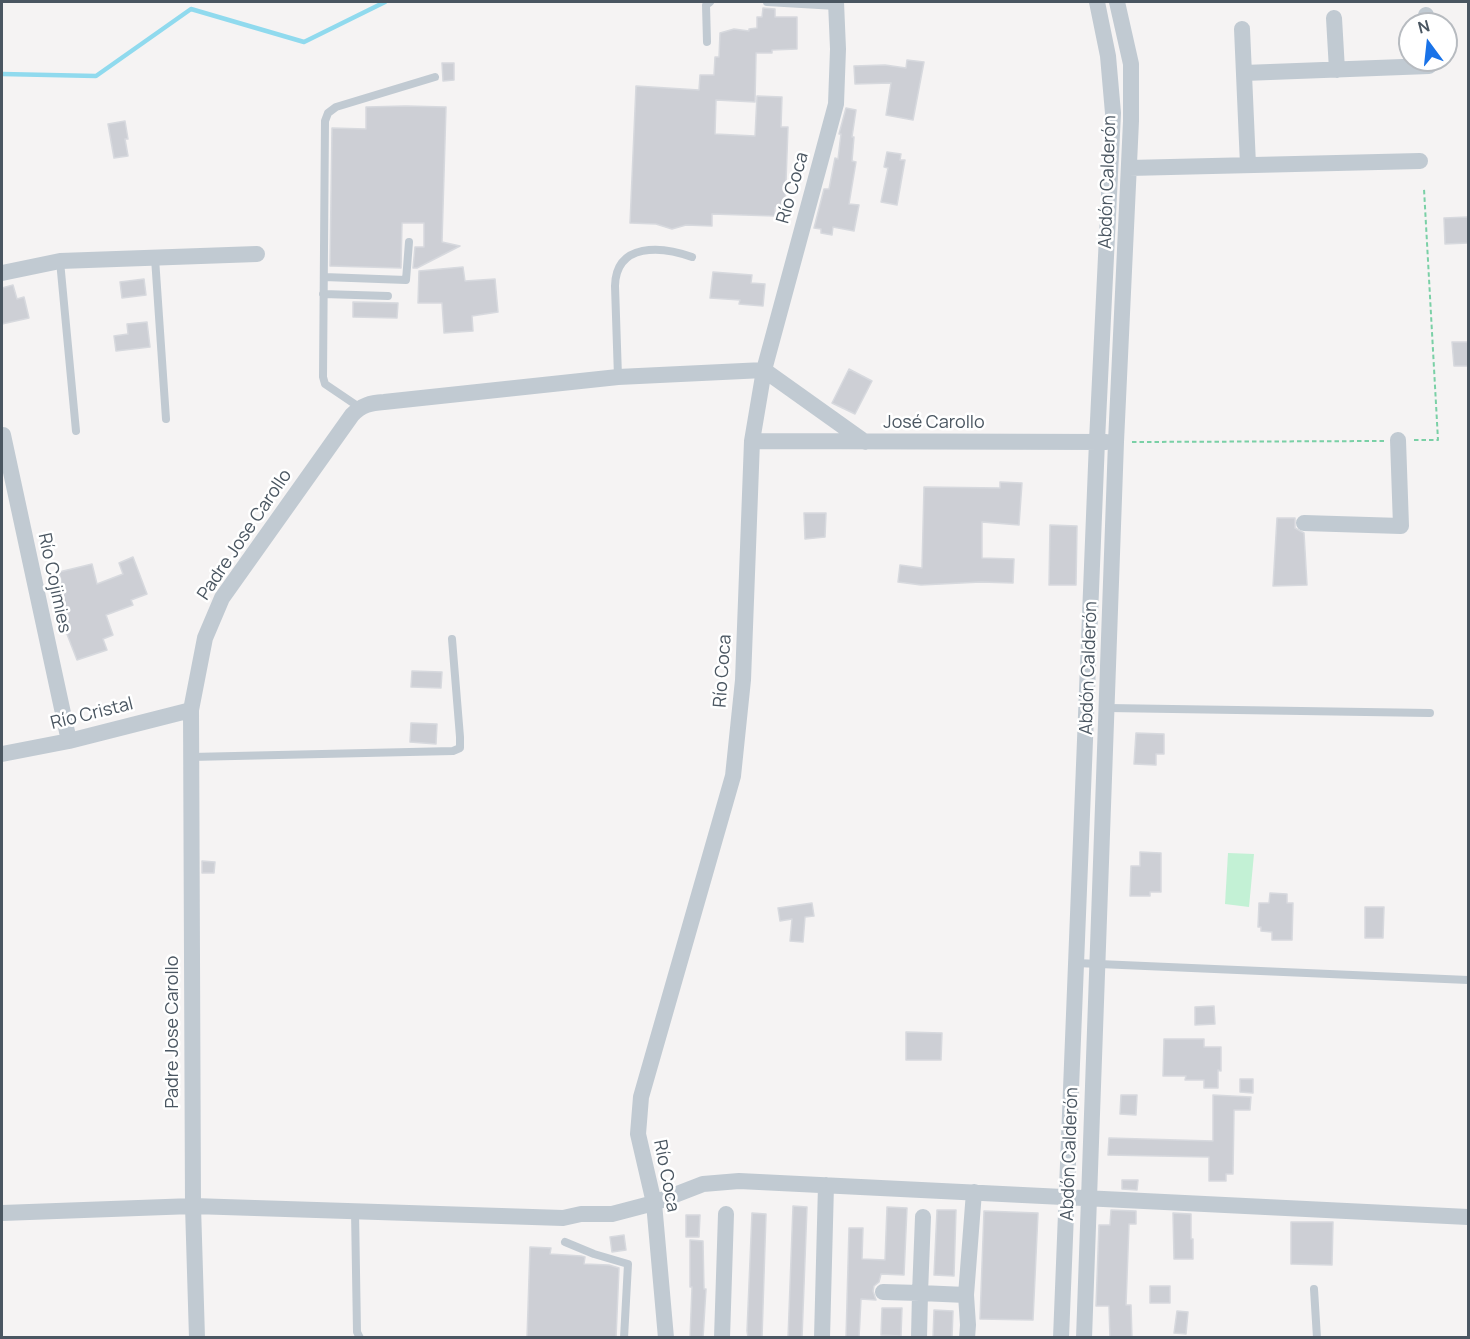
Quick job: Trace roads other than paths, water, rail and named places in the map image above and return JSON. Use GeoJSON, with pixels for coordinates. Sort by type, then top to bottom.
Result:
{"type":"FeatureCollection","features":[{"type":"Feature","properties":{"kind":"street","name":"Abdón Calderón"},"geometry":{"type":"LineString","coordinates":[[1061,1338],[1097,441],[1113,113],[1108,56],[1097,2]]}},
{"type":"Feature","properties":{"kind":"street","name":"Abdón Calderón"},"geometry":{"type":"LineString","coordinates":[[1084,1338],[1116,442],[1129,168],[1131,64],[1117,2]]}},
{"type":"Feature","properties":{"kind":"street","name":"Río Coca"},"geometry":{"type":"LineString","coordinates":[[666,1338],[654,1203],[638,1134],[641,1097],[733,776],[743,680],[752,441],[764,370],[836,104],[838,49],[836,4]]}},
{"type":"Feature","properties":{"kind":"street"},"geometry":{"type":"LineString","coordinates":[[1334,18],[1337,70]]}},
{"type":"Feature","properties":{"kind":"street"},"geometry":{"type":"LineString","coordinates":[[1242,29],[1248,165]]}},
{"type":"Feature","properties":{"kind":"street"},"geometry":{"type":"LineString","coordinates":[[1244,73],[1398,67]]}},
{"type":"Feature","properties":{"kind":"street"},"geometry":{"type":"LineString","coordinates":[[1129,168],[1420,161]]}},
{"type":"Feature","properties":{"kind":"street"},"geometry":{"type":"LineString","coordinates":[[2,273],[60,261],[257,254]]}},
{"type":"Feature","properties":{"kind":"street"},"geometry":{"type":"LineString","coordinates":[[359,407],[384,402],[618,377],[764,370],[865,442]]}},
{"type":"Feature","properties":{"kind":"street","name":"Padre Jose Carollo"},"geometry":{"type":"LineString","coordinates":[[197,1338],[193,1206],[191,710],[205,638],[222,598],[260,541],[359,407]]}},
{"type":"Feature","properties":{"kind":"street","name":"Río Cojimies"},"geometry":{"type":"LineString","coordinates":[[2,432],[69,741]]}},
{"type":"Feature","properties":{"kind":"street"},"geometry":{"type":"LineString","coordinates":[[1304,523],[1401,526],[1398,440]]}},
{"type":"Feature","properties":{"kind":"street","name":"José Carollo"},"geometry":{"type":"LineString","coordinates":[[752,441],[1116,442]]}},
{"type":"Feature","properties":{"kind":"street","name":"Río Cristal"},"geometry":{"type":"LineString","coordinates":[[2,754],[69,741],[191,710]]}},
{"type":"Feature","properties":{"kind":"street"},"geometry":{"type":"LineString","coordinates":[[2,1213],[193,1206],[563,1218],[581,1214],[612,1214],[654,1203],[703,1184],[739,1181],[1468,1217]]}},
{"type":"Feature","properties":{"kind":"street"},"geometry":{"type":"LineString","coordinates":[[822,1338],[826,1185]]}},
{"type":"Feature","properties":{"kind":"street"},"geometry":{"type":"LineString","coordinates":[[967,1338],[966,1295],[974,1192]]}},
{"type":"Feature","properties":{"kind":"street"},"geometry":{"type":"LineString","coordinates":[[722,1338],[726,1214]]}},
{"type":"Feature","properties":{"kind":"street"},"geometry":{"type":"LineString","coordinates":[[919,1338],[923,1216]]}},
{"type":"Feature","properties":{"kind":"street"},"geometry":{"type":"LineString","coordinates":[[883,1292],[966,1295]]}},
{"type":"Feature","properties":{"kind":"lane"},"geometry":{"type":"LineString","coordinates":[[707,42],[706,5],[710,2]]}},
{"type":"Feature","properties":{"kind":"lane"},"geometry":{"type":"LineString","coordinates":[[767,2],[836,4]]}},
{"type":"Feature","properties":{"kind":"lane"},"geometry":{"type":"LineString","coordinates":[[359,407],[325,384],[323,378],[325,122],[328,113],[336,107],[435,77]]}},
{"type":"Feature","properties":{"kind":"lane"},"geometry":{"type":"LineString","coordinates":[[324,277],[406,279],[409,242]]}},
{"type":"Feature","properties":{"kind":"lane"},"geometry":{"type":"LineString","coordinates":[[618,377],[615,275],[620,264],[635,253],[653,249],[672,251],[692,258]]}},
{"type":"Feature","properties":{"kind":"lane"},"geometry":{"type":"LineString","coordinates":[[155,258],[166,419]]}},
{"type":"Feature","properties":{"kind":"lane"},"geometry":{"type":"LineString","coordinates":[[60,261],[76,431]]}},
{"type":"Feature","properties":{"kind":"lane"},"geometry":{"type":"LineString","coordinates":[[323,294],[388,296]]}},
{"type":"Feature","properties":{"kind":"lane"},"geometry":{"type":"LineString","coordinates":[[191,757],[453,751],[460,748],[452,639]]}},
{"type":"Feature","properties":{"kind":"lane"},"geometry":{"type":"LineString","coordinates":[[1108,708],[1430,713]]}},
{"type":"Feature","properties":{"kind":"lane"},"geometry":{"type":"LineString","coordinates":[[1076,963],[1468,980]]}},
{"type":"Feature","properties":{"kind":"lane"},"geometry":{"type":"LineString","coordinates":[[355,1212],[357,1332],[360,1338]]}},
{"type":"Feature","properties":{"kind":"lane"},"geometry":{"type":"LineString","coordinates":[[565,1242],[628,1264],[624,1338]]}},
{"type":"Feature","properties":{"kind":"lane"},"geometry":{"type":"LineString","coordinates":[[1314,1288],[1317,1338]]}},
{"type":"Feature","properties":{"kind":"waterway"},"geometry":{"type":"LineString","coordinates":[[2,74],[96,76],[191,9],[304,42],[385,2]]}}]}
